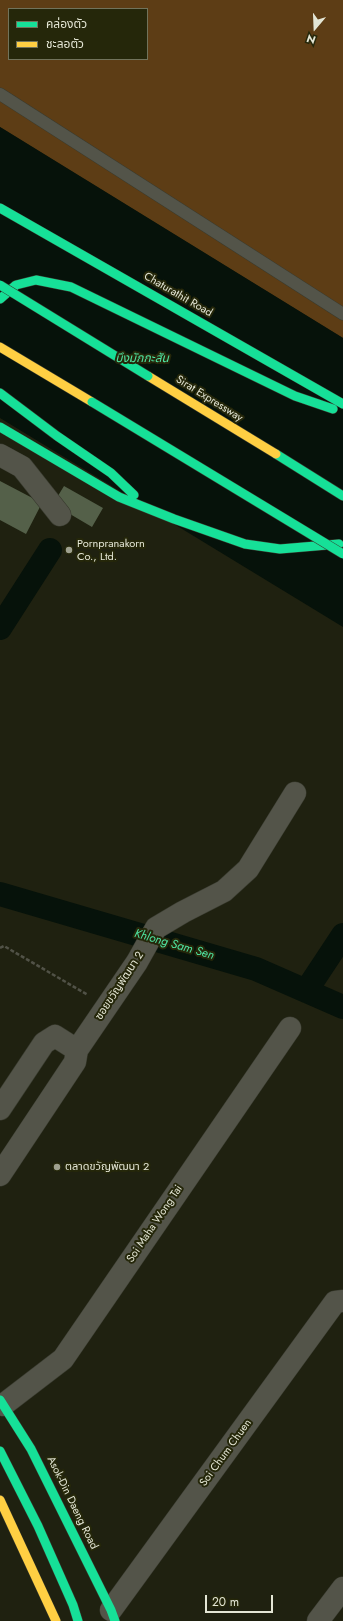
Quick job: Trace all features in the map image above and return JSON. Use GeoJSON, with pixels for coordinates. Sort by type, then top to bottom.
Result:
{"type":"FeatureCollection","features":[{"type":"Feature","properties":{"kind":"main road","name":"Chaturathit Road"},"geometry":{"type":"LineString","coordinates":[[0,208],[343,404]]}},
{"type":"Feature","properties":{"kind":"main road"},"geometry":{"type":"LineString","coordinates":[[0,299],[16,285],[36,280],[71,287],[295,396],[343,412]]}},
{"type":"Feature","properties":{"kind":"main road","name":"Sirat Expressway"},"geometry":{"type":"LineString","coordinates":[[0,285],[343,496]]}},
{"type":"Feature","properties":{"kind":"main road"},"geometry":{"type":"LineString","coordinates":[[0,346],[343,554]]}},
{"type":"Feature","properties":{"kind":"main road"},"geometry":{"type":"LineString","coordinates":[[0,393],[57,436],[111,473],[148,508]]}},
{"type":"Feature","properties":{"kind":"main road"},"geometry":{"type":"LineString","coordinates":[[0,427],[119,497],[245,544],[280,549],[343,543]]}},
{"type":"Feature","properties":{"kind":"main road","name":"Asok-Din Daeng Road"},"geometry":{"type":"LineString","coordinates":[[2,1402],[31,1449],[113,1616]]}},
{"type":"Feature","properties":{"kind":"main road"},"geometry":{"type":"LineString","coordinates":[[0,1451],[38,1526],[73,1605],[78,1621]]}},
{"type":"Feature","properties":{"kind":"main road"},"geometry":{"type":"LineString","coordinates":[[0,1500],[56,1621]]}},
{"type":"Feature","properties":{"kind":"street"},"geometry":{"type":"LineString","coordinates":[[0,455],[22,467],[60,515]]}},
{"type":"Feature","properties":{"kind":"street","name":"ซอยขวัญพัฒนา 2"},"geometry":{"type":"LineString","coordinates":[[0,1175],[75,1062],[77,1050],[137,962],[156,928],[224,891],[248,869],[295,793]]}},
{"type":"Feature","properties":{"kind":"street","name":"Soi Maha Wong Tai"},"geometry":{"type":"LineString","coordinates":[[2,1402],[63,1359],[290,1028]]}},
{"type":"Feature","properties":{"kind":"street"},"geometry":{"type":"LineString","coordinates":[[0,1109],[44,1043],[55,1036],[77,1050]]}},
{"type":"Feature","properties":{"kind":"street","name":"Soi Chum Chuen"},"geometry":{"type":"LineString","coordinates":[[113,1616],[335,1302],[343,1301]]}},
{"type":"Feature","properties":{"kind":"street"},"geometry":{"type":"LineString","coordinates":[[318,1621],[343,1588]]}},
{"type":"Feature","properties":{"kind":"lane"},"geometry":{"type":"LineString","coordinates":[[0,94],[343,314]]}},
{"type":"Feature","properties":{"kind":"path"},"geometry":{"type":"LineString","coordinates":[[0,948],[4,946],[107,1007]]}},
{"type":"Feature","properties":{"kind":"shaded area"},"geometry":{"type":"Polygon","coordinates":[[[0,0],[343,0],[343,338],[0,127],[0,0]]]}},
{"type":"Feature","properties":{"kind":"water","name":"บึงมักกะสัน"},"geometry":{"type":"Polygon","coordinates":[[[0,127],[343,338],[343,627],[0,418],[0,127]]]}},
{"type":"Feature","properties":{"kind":"building"},"geometry":{"type":"Polygon","coordinates":[[[0,481],[42,503],[26,534],[0,520],[0,481]]]}},
{"type":"Feature","properties":{"kind":"building"},"geometry":{"type":"Polygon","coordinates":[[[64,486],[103,508],[92,527],[53,504],[64,486]]]}},
{"type":"Feature","properties":{"kind":"waterway"},"geometry":{"type":"LineString","coordinates":[[0,628],[50,550]]}},
{"type":"Feature","properties":{"kind":"waterway","name":"Khlong Sam Sen"},"geometry":{"type":"LineString","coordinates":[[0,894],[256,969],[343,1007]]}},
{"type":"Feature","properties":{"kind":"waterway"},"geometry":{"type":"LineString","coordinates":[[306,991],[343,935]]}},
{"type":"Feature","properties":{"kind":"traffic: fast"},"geometry":{"type":"LineString","coordinates":[[0,208],[343,404]]}},
{"type":"Feature","properties":{"kind":"traffic: fast"},"geometry":{"type":"LineString","coordinates":[[0,299],[16,285],[36,280],[71,287],[295,396],[333,409]]}},
{"type":"Feature","properties":{"kind":"traffic: fast"},"geometry":{"type":"LineString","coordinates":[[0,285],[148,376]]}},
{"type":"Feature","properties":{"kind":"traffic: fast"},"geometry":{"type":"LineString","coordinates":[[0,393],[57,436],[111,473],[134,495]]}},
{"type":"Feature","properties":{"kind":"traffic: fast"},"geometry":{"type":"LineString","coordinates":[[92,402],[343,554]]}},
{"type":"Feature","properties":{"kind":"traffic: fast"},"geometry":{"type":"LineString","coordinates":[[0,427],[119,497],[174,519],[245,544],[280,549],[339,544]]}},
{"type":"Feature","properties":{"kind":"traffic: fast"},"geometry":{"type":"LineString","coordinates":[[276,454],[343,496]]}},
{"type":"Feature","properties":{"kind":"traffic: fast"},"geometry":{"type":"LineString","coordinates":[[0,1400],[31,1449],[111,1610],[115,1621]]}},
{"type":"Feature","properties":{"kind":"traffic: fast"},"geometry":{"type":"LineString","coordinates":[[0,1451],[38,1526],[73,1605],[78,1621]]}},
{"type":"Feature","properties":{"kind":"traffic: slow"},"geometry":{"type":"LineString","coordinates":[[0,347],[92,402]]}},
{"type":"Feature","properties":{"kind":"traffic: slow"},"geometry":{"type":"LineString","coordinates":[[148,376],[276,454]]}},
{"type":"Feature","properties":{"kind":"traffic: slow"},"geometry":{"type":"LineString","coordinates":[[0,1500],[56,1621]]}},
{"type":"Feature","properties":{"kind":"place","name":"Pornpranakorn Co., Ltd."},"geometry":{"type":"Point","coordinates":[69,550]}},
{"type":"Feature","properties":{"kind":"place","name":"ตลาดขวัญพัฒนา 2"},"geometry":{"type":"Point","coordinates":[57,1167]}}]}
